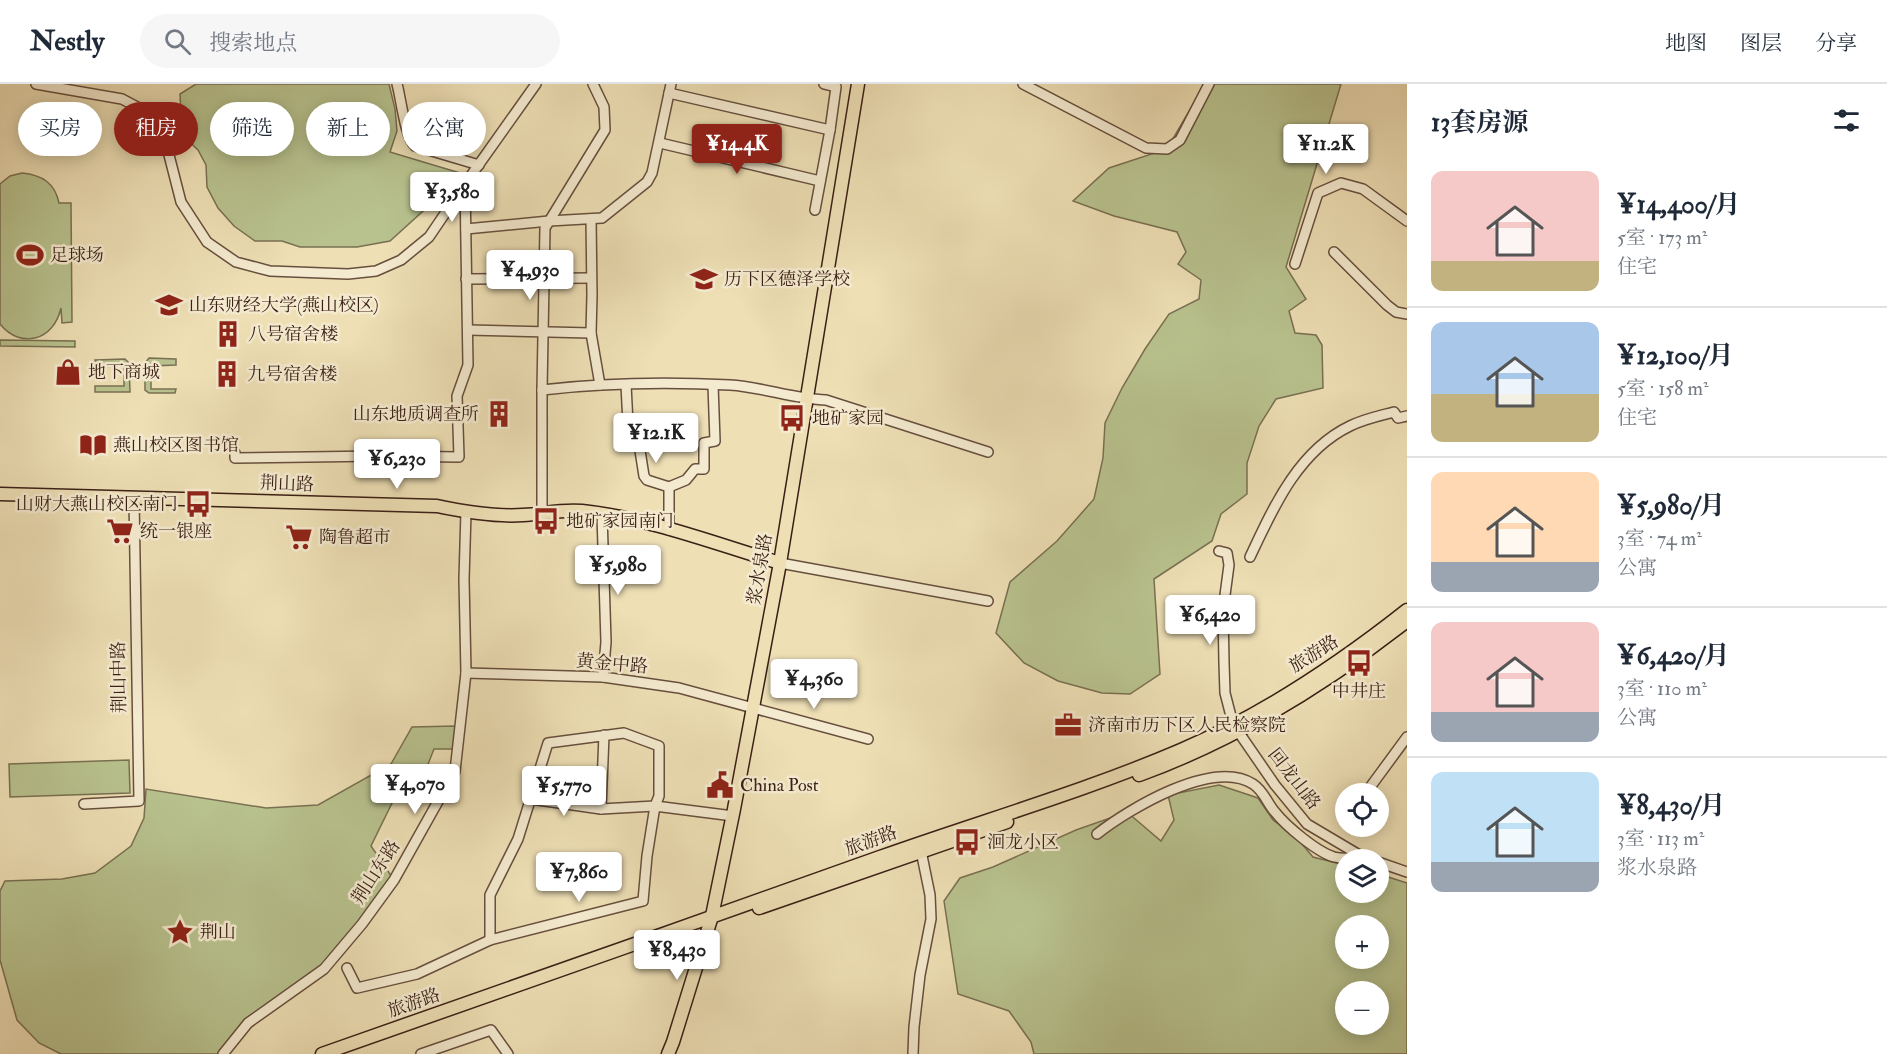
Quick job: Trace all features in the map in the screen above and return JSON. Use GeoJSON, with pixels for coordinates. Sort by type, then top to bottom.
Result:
{"type":"FeatureCollection","features":[{"type":"Feature","properties":{"kind":"main road","name":"浆水泉路"},"geometry":{"type":"LineString","coordinates":[[668,1054],[702,955],[733,816],[780,563],[858,84]]}},
{"type":"Feature","properties":{"kind":"main road","name":"荆山路"},"geometry":{"type":"LineString","coordinates":[[0,494],[437,506],[466,512],[524,515],[559,510],[583,511],[614,515],[780,563]]}},
{"type":"Feature","properties":{"kind":"main road","name":"旅游路"},"geometry":{"type":"LineString","coordinates":[[322,1054],[920,847],[1178,761],[1235,728],[1362,645],[1407,610]]}},
{"type":"Feature","properties":{"kind":"main road","name":"旅游路"},"geometry":{"type":"LineString","coordinates":[[1235,728],[1268,715],[1358,658],[1407,621]]}},
{"type":"Feature","properties":{"kind":"main road","name":"旅游路"},"geometry":{"type":"LineString","coordinates":[[345,1054],[569,977],[711,921]]}},
{"type":"Feature","properties":{"kind":"street"},"geometry":{"type":"LineString","coordinates":[[36,84],[122,99],[141,109],[154,125],[169,156],[181,202],[207,242],[236,262],[270,271],[348,274],[376,271],[402,260],[429,237],[536,84]]}},
{"type":"Feature","properties":{"kind":"street"},"geometry":{"type":"LineString","coordinates":[[397,84],[404,108],[407,134],[415,146],[479,165]]}},
{"type":"Feature","properties":{"kind":"street"},"geometry":{"type":"LineString","coordinates":[[542,512],[545,228],[605,130],[604,106],[592,84]]}},
{"type":"Feature","properties":{"kind":"street"},"geometry":{"type":"LineString","coordinates":[[815,210],[836,87],[824,84]]}},
{"type":"Feature","properties":{"kind":"street"},"geometry":{"type":"LineString","coordinates":[[1023,84],[1146,148],[1167,149],[1180,140],[1209,84]]}},
{"type":"Feature","properties":{"kind":"street"},"geometry":{"type":"LineString","coordinates":[[466,229],[549,220],[602,219],[646,182],[652,173],[670,88],[830,130]]}},
{"type":"Feature","properties":{"kind":"street"},"geometry":{"type":"LineString","coordinates":[[660,143],[820,182]]}},
{"type":"Feature","properties":{"kind":"street"},"geometry":{"type":"LineString","coordinates":[[1295,264],[1318,192],[1341,183],[1363,189],[1407,221]]}},
{"type":"Feature","properties":{"kind":"street"},"geometry":{"type":"LineString","coordinates":[[235,453],[235,458],[459,457],[457,396],[468,365],[465,184]]}},
{"type":"Feature","properties":{"kind":"street"},"geometry":{"type":"LineString","coordinates":[[591,219],[591,333],[600,385]]}},
{"type":"Feature","properties":{"kind":"street"},"geometry":{"type":"LineString","coordinates":[[1334,252],[1387,305],[1396,312],[1407,314]]}},
{"type":"Feature","properties":{"kind":"street"},"geometry":{"type":"LineString","coordinates":[[466,279],[591,278]]}},
{"type":"Feature","properties":{"kind":"street"},"geometry":{"type":"LineString","coordinates":[[468,330],[591,333]]}},
{"type":"Feature","properties":{"kind":"street"},"geometry":{"type":"LineString","coordinates":[[542,390],[600,385],[741,387],[805,399],[826,400],[988,452]]}},
{"type":"Feature","properties":{"kind":"street"},"geometry":{"type":"LineString","coordinates":[[626,385],[628,443],[639,444],[646,480],[669,487],[686,480],[695,469],[704,469],[704,443],[714,441],[712,385]]}},
{"type":"Feature","properties":{"kind":"street"},"geometry":{"type":"LineString","coordinates":[[1250,557],[1273,507],[1314,451],[1351,425],[1394,412],[1398,418],[1407,416]]}},
{"type":"Feature","properties":{"kind":"street"},"geometry":{"type":"LineString","coordinates":[[669,487],[669,530]]}},
{"type":"Feature","properties":{"kind":"street","name":"荆山中路"},"geometry":{"type":"LineString","coordinates":[[84,804],[139,801],[134,498]]}},
{"type":"Feature","properties":{"kind":"street","name":"荆山东路"},"geometry":{"type":"LineString","coordinates":[[223,1054],[248,1023],[324,969],[362,924],[394,880],[455,771],[466,673],[464,579],[466,512]]}},
{"type":"Feature","properties":{"kind":"street"},"geometry":{"type":"LineString","coordinates":[[602,514],[606,642],[603,677]]}},
{"type":"Feature","properties":{"kind":"street"},"geometry":{"type":"LineString","coordinates":[[1219,551],[1227,553],[1229,565],[1223,610],[1223,643],[1225,693],[1235,728]]}},
{"type":"Feature","properties":{"kind":"street"},"geometry":{"type":"LineString","coordinates":[[780,563],[988,601]]}},
{"type":"Feature","properties":{"kind":"street","name":"黄金中路"},"geometry":{"type":"LineString","coordinates":[[466,673],[603,677],[680,688],[868,739]]}},
{"type":"Feature","properties":{"kind":"street","name":"回龙山路"},"geometry":{"type":"LineString","coordinates":[[1235,728],[1275,785],[1307,824],[1349,849]]}},
{"type":"Feature","properties":{"kind":"street"},"geometry":{"type":"LineString","coordinates":[[347,968],[357,988],[417,974],[490,940],[643,901],[647,856],[655,806],[659,796],[659,746],[624,733],[548,743],[518,839],[490,896],[490,940]]}},
{"type":"Feature","properties":{"kind":"street"},"geometry":{"type":"LineString","coordinates":[[601,809],[604,735]]}},
{"type":"Feature","properties":{"kind":"street"},"geometry":{"type":"LineString","coordinates":[[1373,783],[1407,737]]}},
{"type":"Feature","properties":{"kind":"street"},"geometry":{"type":"LineString","coordinates":[[1097,834],[1113,822],[1179,787],[1214,777],[1240,778],[1265,795],[1275,812],[1293,829],[1335,857]]}},
{"type":"Feature","properties":{"kind":"street"},"geometry":{"type":"LineString","coordinates":[[531,799],[601,809],[655,806],[733,816]]}},
{"type":"Feature","properties":{"kind":"street"},"geometry":{"type":"LineString","coordinates":[[913,1054],[920,975],[931,919],[930,895],[920,847]]}},
{"type":"Feature","properties":{"kind":"street"},"geometry":{"type":"LineString","coordinates":[[1389,866],[1407,872]]}},
{"type":"Feature","properties":{"kind":"street"},"geometry":{"type":"LineString","coordinates":[[421,1054],[491,1030],[508,1054]]}},
{"type":"Feature","properties":{"kind":"green space"},"geometry":{"type":"Polygon","coordinates":[[[196,84],[389,84],[397,131],[390,152],[460,173],[455,182],[390,241],[357,247],[300,247],[282,241],[255,241],[234,226],[218,208],[207,187],[206,165],[198,150],[198,102],[180,102],[180,94],[196,84]]]}},
{"type":"Feature","properties":{"kind":"green space"},"geometry":{"type":"Polygon","coordinates":[[[1205,84],[1341,84],[1286,267],[1306,299],[1289,311],[1295,333],[1316,335],[1322,345],[1323,388],[1276,399],[1259,426],[1247,463],[1247,494],[1221,514],[1212,541],[1154,579],[1160,674],[1130,694],[1102,693],[1058,681],[1024,663],[996,633],[1010,582],[1057,541],[1094,499],[1103,458],[1105,423],[1145,349],[1169,314],[1199,299],[1201,280],[1178,264],[1186,252],[1177,232],[1114,216],[1073,201],[1109,168],[1167,149],[1205,84]]]}},
{"type":"Feature","properties":{"kind":"green space"},"geometry":{"type":"Polygon","coordinates":[[[22,173],[47,181],[54,190],[59,203],[71,203],[72,322],[62,323],[61,308],[51,328],[36,338],[27,339],[8,332],[0,324],[0,184],[10,176],[22,173]]]}},
{"type":"Feature","properties":{"kind":"green space"},"geometry":{"type":"Polygon","coordinates":[[[0,340],[75,341],[75,347],[0,346],[0,340]]]}},
{"type":"Feature","properties":{"kind":"green space"},"geometry":{"type":"Polygon","coordinates":[[[149,358],[176,359],[176,365],[151,366],[151,389],[176,389],[175,393],[149,393],[145,390],[145,363],[149,358]]]}},
{"type":"Feature","properties":{"kind":"green space"},"geometry":{"type":"Polygon","coordinates":[[[125,359],[129,363],[130,392],[95,392],[95,386],[124,386],[124,366],[96,367],[95,360],[125,359]]]}},
{"type":"Feature","properties":{"kind":"green space"},"geometry":{"type":"Polygon","coordinates":[[[455,726],[454,749],[434,749],[415,797],[395,797],[371,846],[394,880],[324,969],[248,1023],[223,1054],[61,1054],[39,1043],[17,1020],[0,960],[0,891],[5,881],[62,879],[95,873],[131,846],[144,818],[146,789],[266,808],[318,805],[391,764],[412,727],[455,726]]]}},
{"type":"Feature","properties":{"kind":"green space"},"geometry":{"type":"Polygon","coordinates":[[[129,760],[130,793],[10,797],[9,764],[129,760]]]}},
{"type":"Feature","properties":{"kind":"green space"},"geometry":{"type":"Polygon","coordinates":[[[1219,785],[1258,798],[1273,820],[1296,837],[1313,857],[1335,862],[1335,903],[1389,903],[1389,877],[1407,883],[1407,1054],[1034,1054],[1031,1042],[1009,1011],[958,994],[944,901],[960,878],[993,867],[1076,830],[1127,812],[1161,841],[1174,820],[1168,795],[1219,785]]]}},
{"type":"Feature","properties":{"kind":"place","name":"足球场"},"geometry":{"type":"Point","coordinates":[30,255]}},
{"type":"Feature","properties":{"kind":"place","name":"历下区德泽学校"},"geometry":{"type":"Point","coordinates":[704,279]}},
{"type":"Feature","properties":{"kind":"place","name":"山东财经大学(燕山校区)"},"geometry":{"type":"Point","coordinates":[169,305]}},
{"type":"Feature","properties":{"kind":"place","name":"八号宿舍楼"},"geometry":{"type":"Point","coordinates":[228,334]}},
{"type":"Feature","properties":{"kind":"place","name":"地下商城"},"geometry":{"type":"Point","coordinates":[68,372]}},
{"type":"Feature","properties":{"kind":"place","name":"九号宿舍楼"},"geometry":{"type":"Point","coordinates":[227,374]}},
{"type":"Feature","properties":{"kind":"place","name":"山东地质调查所"},"geometry":{"type":"Point","coordinates":[499,414]}},
{"type":"Feature","properties":{"kind":"place","name":"地矿家园"},"geometry":{"type":"Point","coordinates":[792,418]}},
{"type":"Feature","properties":{"kind":"place","name":"燕山校区图书馆"},"geometry":{"type":"Point","coordinates":[93,445]}},
{"type":"Feature","properties":{"kind":"place","name":"山财大燕山校区南门"},"geometry":{"type":"Point","coordinates":[198,504]}},
{"type":"Feature","properties":{"kind":"place","name":"地矿家园南门"},"geometry":{"type":"Point","coordinates":[546,521]}},
{"type":"Feature","properties":{"kind":"place","name":"统一银座"},"geometry":{"type":"Point","coordinates":[120,531]}},
{"type":"Feature","properties":{"kind":"place","name":"陶鲁超市"},"geometry":{"type":"Point","coordinates":[299,537]}},
{"type":"Feature","properties":{"kind":"place","name":"中井庄"},"geometry":{"type":"Point","coordinates":[1359,663]}},
{"type":"Feature","properties":{"kind":"place","name":"济南市历下区人民检察院"},"geometry":{"type":"Point","coordinates":[1068,725]}},
{"type":"Feature","properties":{"kind":"place","name":"China Post"},"geometry":{"type":"Point","coordinates":[720,785]}},
{"type":"Feature","properties":{"kind":"place","name":"洄龙小区"},"geometry":{"type":"Point","coordinates":[967,842]}},
{"type":"Feature","properties":{"kind":"place","name":"荆山"},"geometry":{"type":"Point","coordinates":[180,932]}}]}
